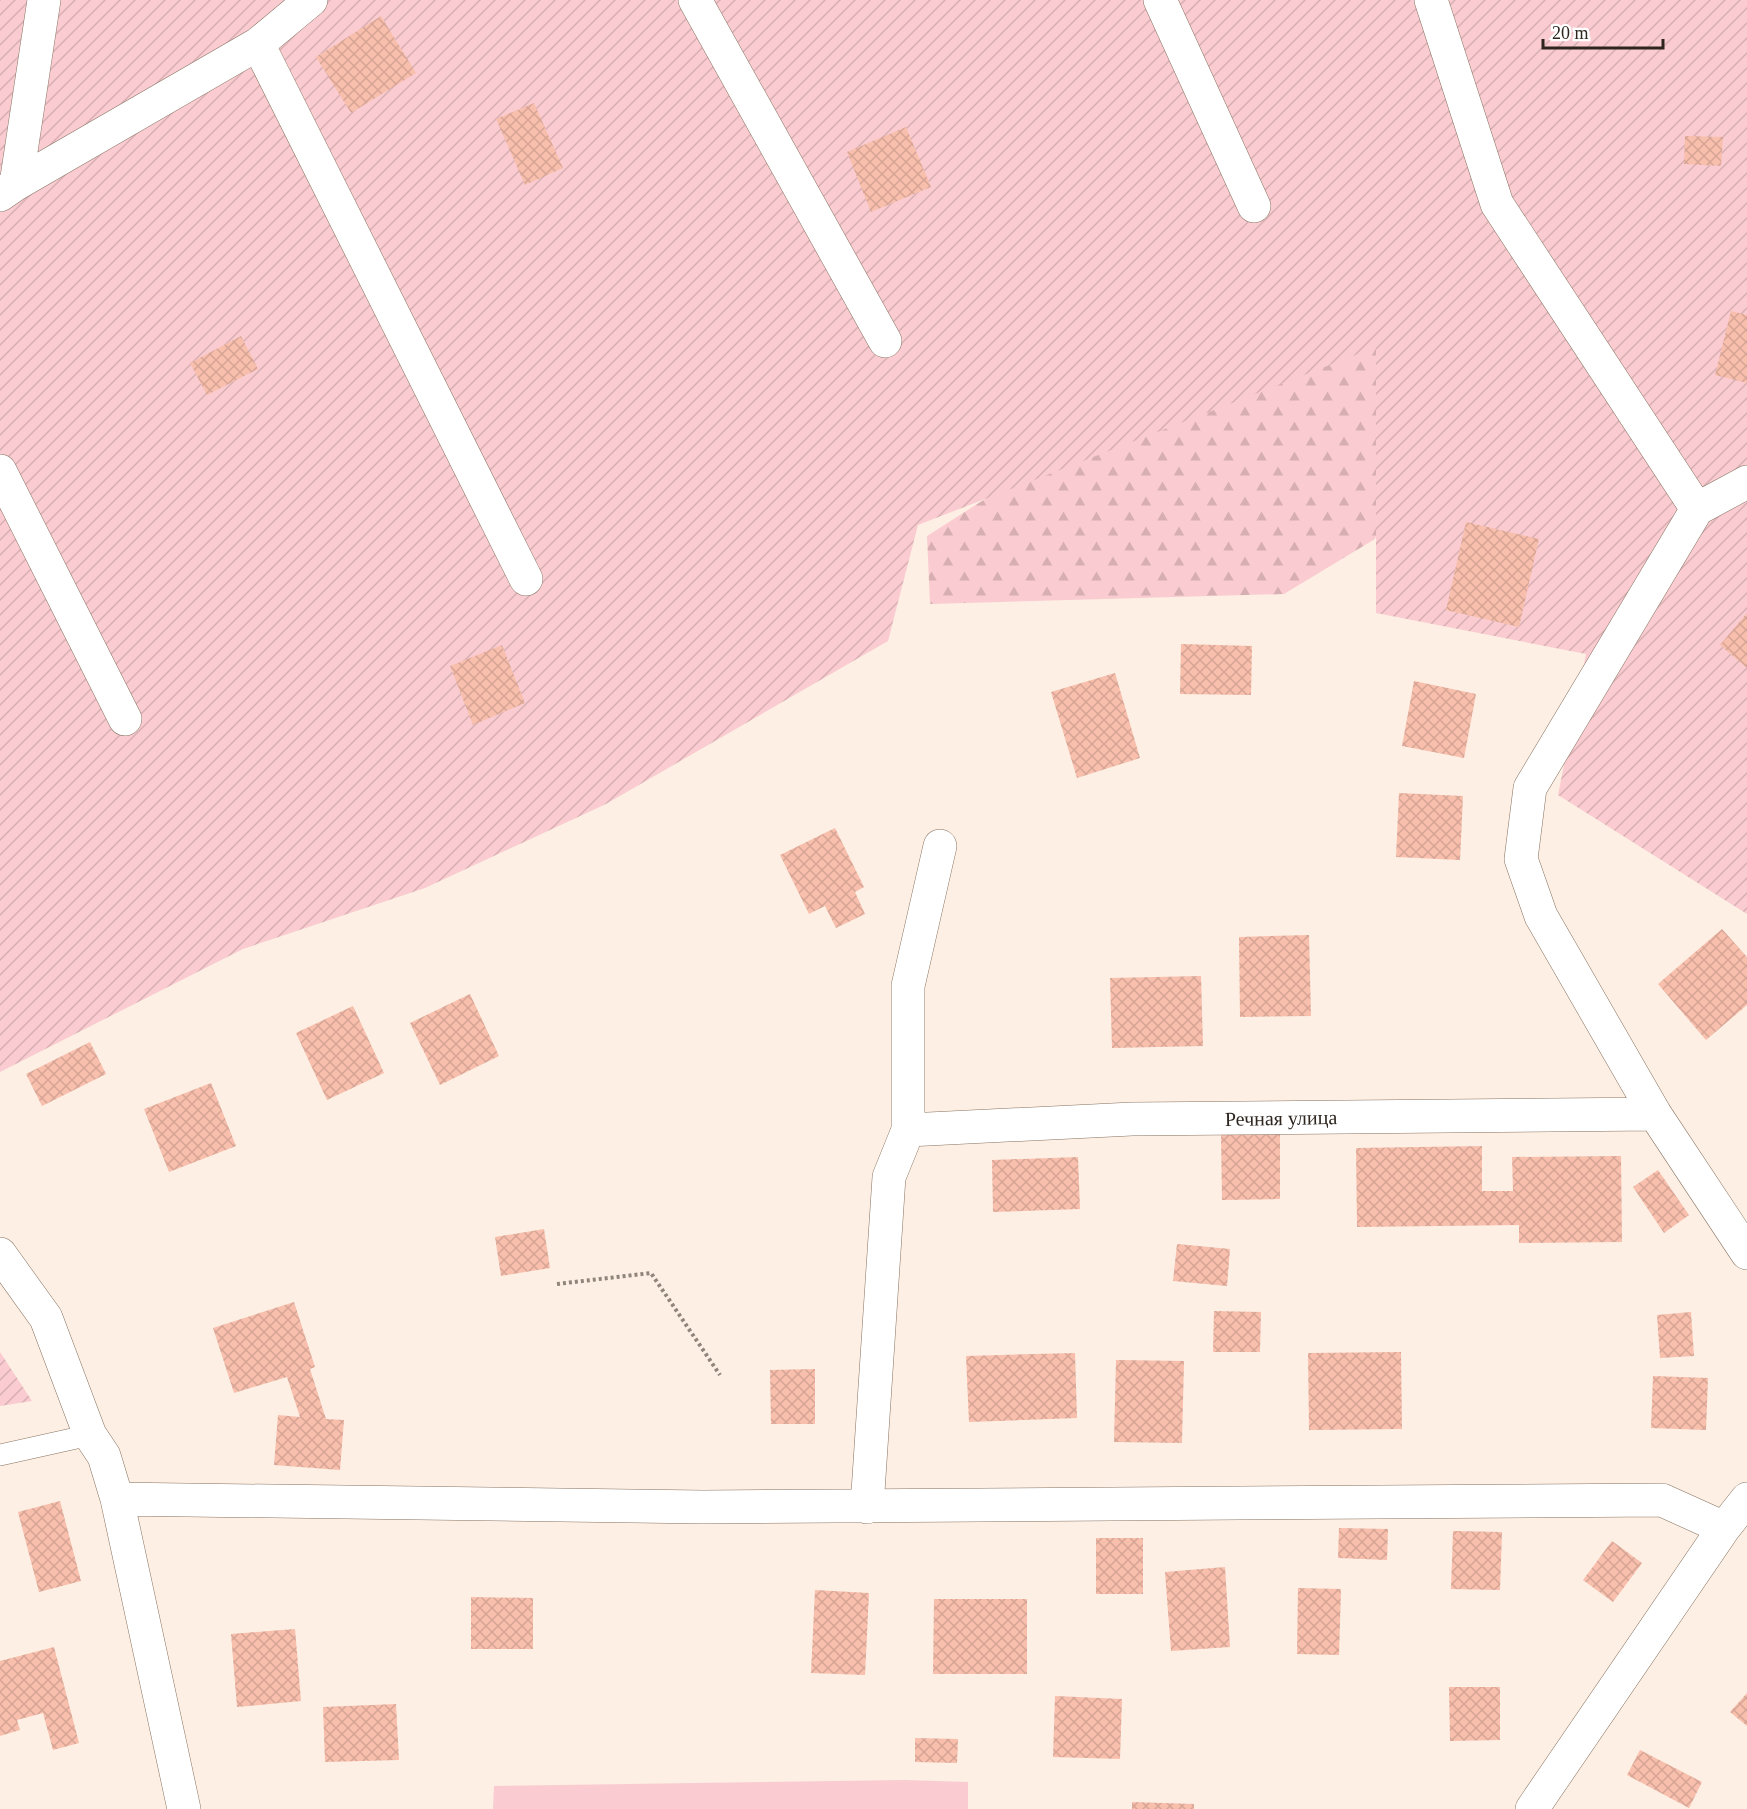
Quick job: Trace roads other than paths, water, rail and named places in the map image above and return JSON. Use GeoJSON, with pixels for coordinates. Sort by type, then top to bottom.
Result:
{"type":"FeatureCollection","features":[{"type":"Feature","properties":{"kind":"street"},"geometry":{"type":"LineString","coordinates":[[8,189],[44,0]]}},
{"type":"Feature","properties":{"kind":"street"},"geometry":{"type":"LineString","coordinates":[[8,189],[258,45],[311,0]]}},
{"type":"Feature","properties":{"kind":"street"},"geometry":{"type":"LineString","coordinates":[[695,0],[885,341]]}},
{"type":"Feature","properties":{"kind":"street"},"geometry":{"type":"LineString","coordinates":[[1160,0],[1254,206]]}},
{"type":"Feature","properties":{"kind":"street"},"geometry":{"type":"LineString","coordinates":[[1431,0],[1497,204],[1697,509]]}},
{"type":"Feature","properties":{"kind":"street"},"geometry":{"type":"LineString","coordinates":[[258,45],[526,579]]}},
{"type":"Feature","properties":{"kind":"street"},"geometry":{"type":"LineString","coordinates":[[0,471],[125,719]]}},
{"type":"Feature","properties":{"kind":"street"},"geometry":{"type":"LineString","coordinates":[[1747,482],[1697,509],[1530,788],[1521,859],[1541,916],[1655,1114],[1747,1253]]}},
{"type":"Feature","properties":{"kind":"street"},"geometry":{"type":"LineString","coordinates":[[867,1507],[890,1177],[908,1130],[908,986],[940,846]]}},
{"type":"Feature","properties":{"kind":"street","name":"Речная улица"},"geometry":{"type":"LineString","coordinates":[[908,1130],[1132,1119],[1655,1114]]}},
{"type":"Feature","properties":{"kind":"street"},"geometry":{"type":"LineString","coordinates":[[0,1254],[46,1318],[90,1435],[104,1456],[117,1499],[184,1809]]}},
{"type":"Feature","properties":{"kind":"street"},"geometry":{"type":"LineString","coordinates":[[117,1499],[703,1508],[1662,1500],[1724,1528]]}},
{"type":"Feature","properties":{"kind":"street"},"geometry":{"type":"LineString","coordinates":[[1532,1809],[1724,1528],[1747,1499]]}},
{"type":"Feature","properties":{"kind":"lane"},"geometry":{"type":"LineString","coordinates":[[0,1455],[90,1435]]}}]}
